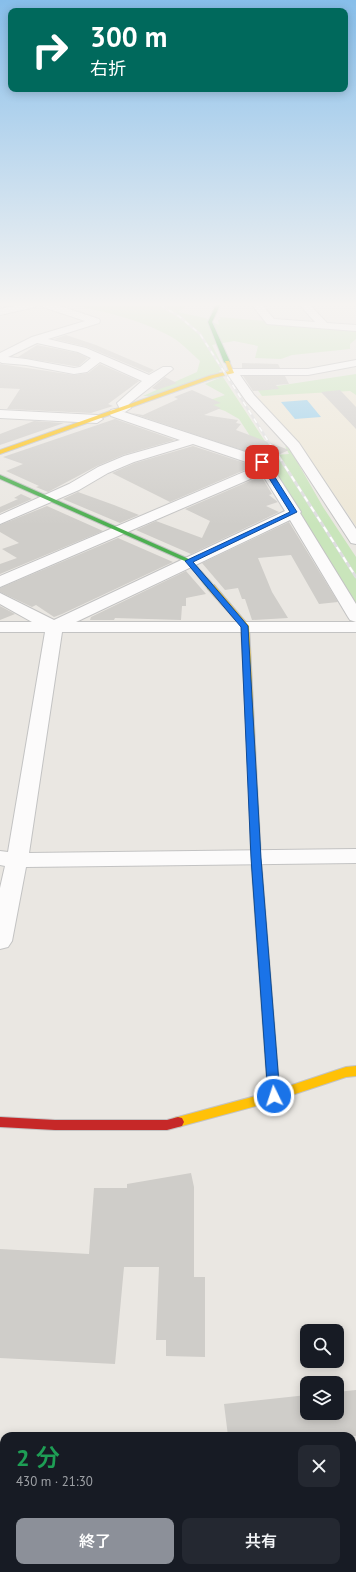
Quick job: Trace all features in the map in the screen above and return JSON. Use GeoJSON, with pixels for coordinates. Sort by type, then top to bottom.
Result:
{"type":"FeatureCollection","features":[{"type":"Feature","properties":{"kind":"street"},"geometry":{"type":"LineString","coordinates":[[120,410],[123,403],[150,380],[146,378]]}},
{"type":"Feature","properties":{"kind":"street"},"geometry":{"type":"LineString","coordinates":[[0,452],[97,419],[207,378]]}},
{"type":"Feature","properties":{"kind":"street"},"geometry":{"type":"LineString","coordinates":[[236,378],[250,398],[294,446],[356,540]]}},
{"type":"Feature","properties":{"kind":"street"},"geometry":{"type":"LineString","coordinates":[[120,410],[193,440],[262,462],[294,512],[356,617]]}},
{"type":"Feature","properties":{"kind":"street"},"geometry":{"type":"LineString","coordinates":[[0,414],[97,419]]}},
{"type":"Feature","properties":{"kind":"street"},"geometry":{"type":"LineString","coordinates":[[0,520],[129,459],[193,440]]}},
{"type":"Feature","properties":{"kind":"street"},"geometry":{"type":"LineString","coordinates":[[0,582],[260,470],[266,469]]}},
{"type":"Feature","properties":{"kind":"street"},"geometry":{"type":"LineString","coordinates":[[0,477],[118,531],[189,561],[245,626],[256,858],[274,1096]]}},
{"type":"Feature","properties":{"kind":"street"},"geometry":{"type":"LineString","coordinates":[[54,627],[294,512]]}},
{"type":"Feature","properties":{"kind":"street"},"geometry":{"type":"LineString","coordinates":[[0,598],[54,627]]}},
{"type":"Feature","properties":{"kind":"street"},"geometry":{"type":"LineString","coordinates":[[0,627],[356,627]]}},
{"type":"Feature","properties":{"kind":"street"},"geometry":{"type":"LineString","coordinates":[[0,941],[8,859],[54,627]]}},
{"type":"Feature","properties":{"kind":"street"},"geometry":{"type":"LineString","coordinates":[[8,859],[356,856]]}},
{"type":"Feature","properties":{"kind":"street"},"geometry":{"type":"LineString","coordinates":[[0,1122],[55,1125],[167,1125],[274,1096],[346,1072],[356,1071]]}},
{"type":"Feature","properties":{"kind":"shaded area"},"geometry":{"type":"Polygon","coordinates":[[[352,388],[356,391],[356,526],[297,440],[256,396],[352,388]]]}},
{"type":"Feature","properties":{"kind":"green space"},"geometry":{"type":"Polygon","coordinates":[[[183,378],[218,378],[153,396],[143,396],[183,378]]]}},
{"type":"Feature","properties":{"kind":"green space"},"geometry":{"type":"Polygon","coordinates":[[[218,378],[224,378],[274,455],[289,454],[285,446],[291,451],[323,507],[356,557],[356,610],[239,419],[225,411],[201,403],[225,395],[205,384],[218,378]]]}},
{"type":"Feature","properties":{"kind":"green space"},"geometry":{"type":"Polygon","coordinates":[[[327,378],[356,378],[356,395],[350,391],[262,396],[257,389],[327,378]]]}},
{"type":"Feature","properties":{"kind":"water"},"geometry":{"type":"Polygon","coordinates":[[[307,400],[321,417],[295,419],[281,402],[307,400]]]}},
{"type":"Feature","properties":{"kind":"building"},"geometry":{"type":"Polygon","coordinates":[[[0,378],[133,378],[139,381],[108,404],[113,406],[91,413],[7,409],[20,389],[0,388],[0,378]]]}},
{"type":"Feature","properties":{"kind":"building"},"geometry":{"type":"Polygon","coordinates":[[[163,378],[168,378],[177,383],[157,390],[152,388],[163,378]]]}},
{"type":"Feature","properties":{"kind":"building"},"geometry":{"type":"Polygon","coordinates":[[[245,378],[286,378],[289,384],[276,385],[279,389],[253,391],[245,378]]]}},
{"type":"Feature","properties":{"kind":"building"},"geometry":{"type":"Polygon","coordinates":[[[192,390],[221,403],[213,405],[221,408],[204,415],[238,420],[236,423],[241,424],[236,430],[289,450],[269,459],[131,413],[143,415],[178,399],[174,397],[192,390]]]}},
{"type":"Feature","properties":{"kind":"building"},"geometry":{"type":"Polygon","coordinates":[[[340,390],[356,407],[356,429],[321,392],[340,390]]]}},
{"type":"Feature","properties":{"kind":"building"},"geometry":{"type":"Polygon","coordinates":[[[115,419],[175,440],[123,455],[97,466],[48,492],[36,487],[39,486],[6,471],[23,464],[3,457],[115,419]]]}},
{"type":"Feature","properties":{"kind":"building"},"geometry":{"type":"Polygon","coordinates":[[[34,421],[64,423],[0,445],[0,434],[34,421]]]}},
{"type":"Feature","properties":{"kind":"building"},"geometry":{"type":"Polygon","coordinates":[[[193,446],[254,466],[170,502],[112,473],[135,463],[193,446]]]}},
{"type":"Feature","properties":{"kind":"building"},"geometry":{"type":"Polygon","coordinates":[[[261,476],[272,494],[269,495],[278,502],[266,506],[279,512],[191,554],[136,530],[156,521],[202,538],[210,521],[185,509],[261,476]]]}},
{"type":"Feature","properties":{"kind":"building"},"geometry":{"type":"Polygon","coordinates":[[[78,492],[139,515],[120,523],[63,499],[78,492]]]}},
{"type":"Feature","properties":{"kind":"building"},"geometry":{"type":"Polygon","coordinates":[[[21,494],[32,499],[0,513],[0,507],[18,499],[14,498],[21,494]]]}},
{"type":"Feature","properties":{"kind":"building"},"geometry":{"type":"Polygon","coordinates":[[[47,506],[103,531],[0,574],[0,564],[17,558],[2,549],[19,543],[0,532],[0,525],[47,506]]]}},
{"type":"Feature","properties":{"kind":"building"},"geometry":{"type":"Polygon","coordinates":[[[289,522],[338,602],[319,604],[291,555],[258,558],[272,592],[288,618],[252,620],[245,599],[242,599],[238,588],[225,590],[202,563],[289,522]]]}},
{"type":"Feature","properties":{"kind":"building"},"geometry":{"type":"Polygon","coordinates":[[[118,538],[173,562],[54,617],[36,605],[32,607],[0,592],[0,588],[118,538]]]}},
{"type":"Feature","properties":{"kind":"building"},"geometry":{"type":"Polygon","coordinates":[[[186,571],[206,594],[186,598],[186,606],[182,606],[181,620],[115,618],[114,620],[90,620],[91,617],[186,571]]]}},
{"type":"Feature","properties":{"kind":"building"},"geometry":{"type":"Polygon","coordinates":[[[0,606],[15,614],[0,620],[0,606]]]}},
{"type":"Feature","properties":{"kind":"building"},"geometry":{"type":"Polygon","coordinates":[[[191,1173],[194,1187],[194,1277],[205,1277],[205,1357],[166,1356],[166,1340],[156,1340],[159,1267],[124,1267],[115,1364],[0,1358],[0,1249],[89,1254],[94,1188],[127,1188],[127,1184],[191,1173]]]}},
{"type":"Feature","properties":{"kind":"building"},"geometry":{"type":"Polygon","coordinates":[[[356,1390],[356,1432],[228,1432],[224,1404],[300,1396],[300,1420],[344,1420],[344,1391],[356,1390]]]}},
{"type":"Feature","properties":{"kind":"railway"},"geometry":{"type":"LineString","coordinates":[[228,378],[272,447]]}},
{"type":"Feature","properties":{"kind":"railway"},"geometry":{"type":"LineString","coordinates":[[272,446],[356,577]]}},
{"type":"Feature","properties":{"kind":"traffic: fast"},"geometry":{"type":"LineString","coordinates":[[0,477],[189,561],[211,587]]}},
{"type":"Feature","properties":{"kind":"traffic: fast"},"geometry":{"type":"LineString","coordinates":[[253,784],[256,858],[274,1096]]}},
{"type":"Feature","properties":{"kind":"traffic: slow"},"geometry":{"type":"LineString","coordinates":[[0,452],[207,378]]}},
{"type":"Feature","properties":{"kind":"traffic: slow"},"geometry":{"type":"LineString","coordinates":[[211,587],[245,626],[253,784]]}},
{"type":"Feature","properties":{"kind":"traffic: slow"},"geometry":{"type":"LineString","coordinates":[[178,1122],[274,1096],[346,1072],[356,1071]]}},
{"type":"Feature","properties":{"kind":"traffic: jam"},"geometry":{"type":"LineString","coordinates":[[0,1122],[55,1125],[167,1125],[178,1122]]}},
{"type":"Feature","properties":{"kind":"route"},"geometry":{"type":"LineString","coordinates":[[262,462],[294,512],[189,561],[245,626],[256,858],[274,1096]]}}]}
